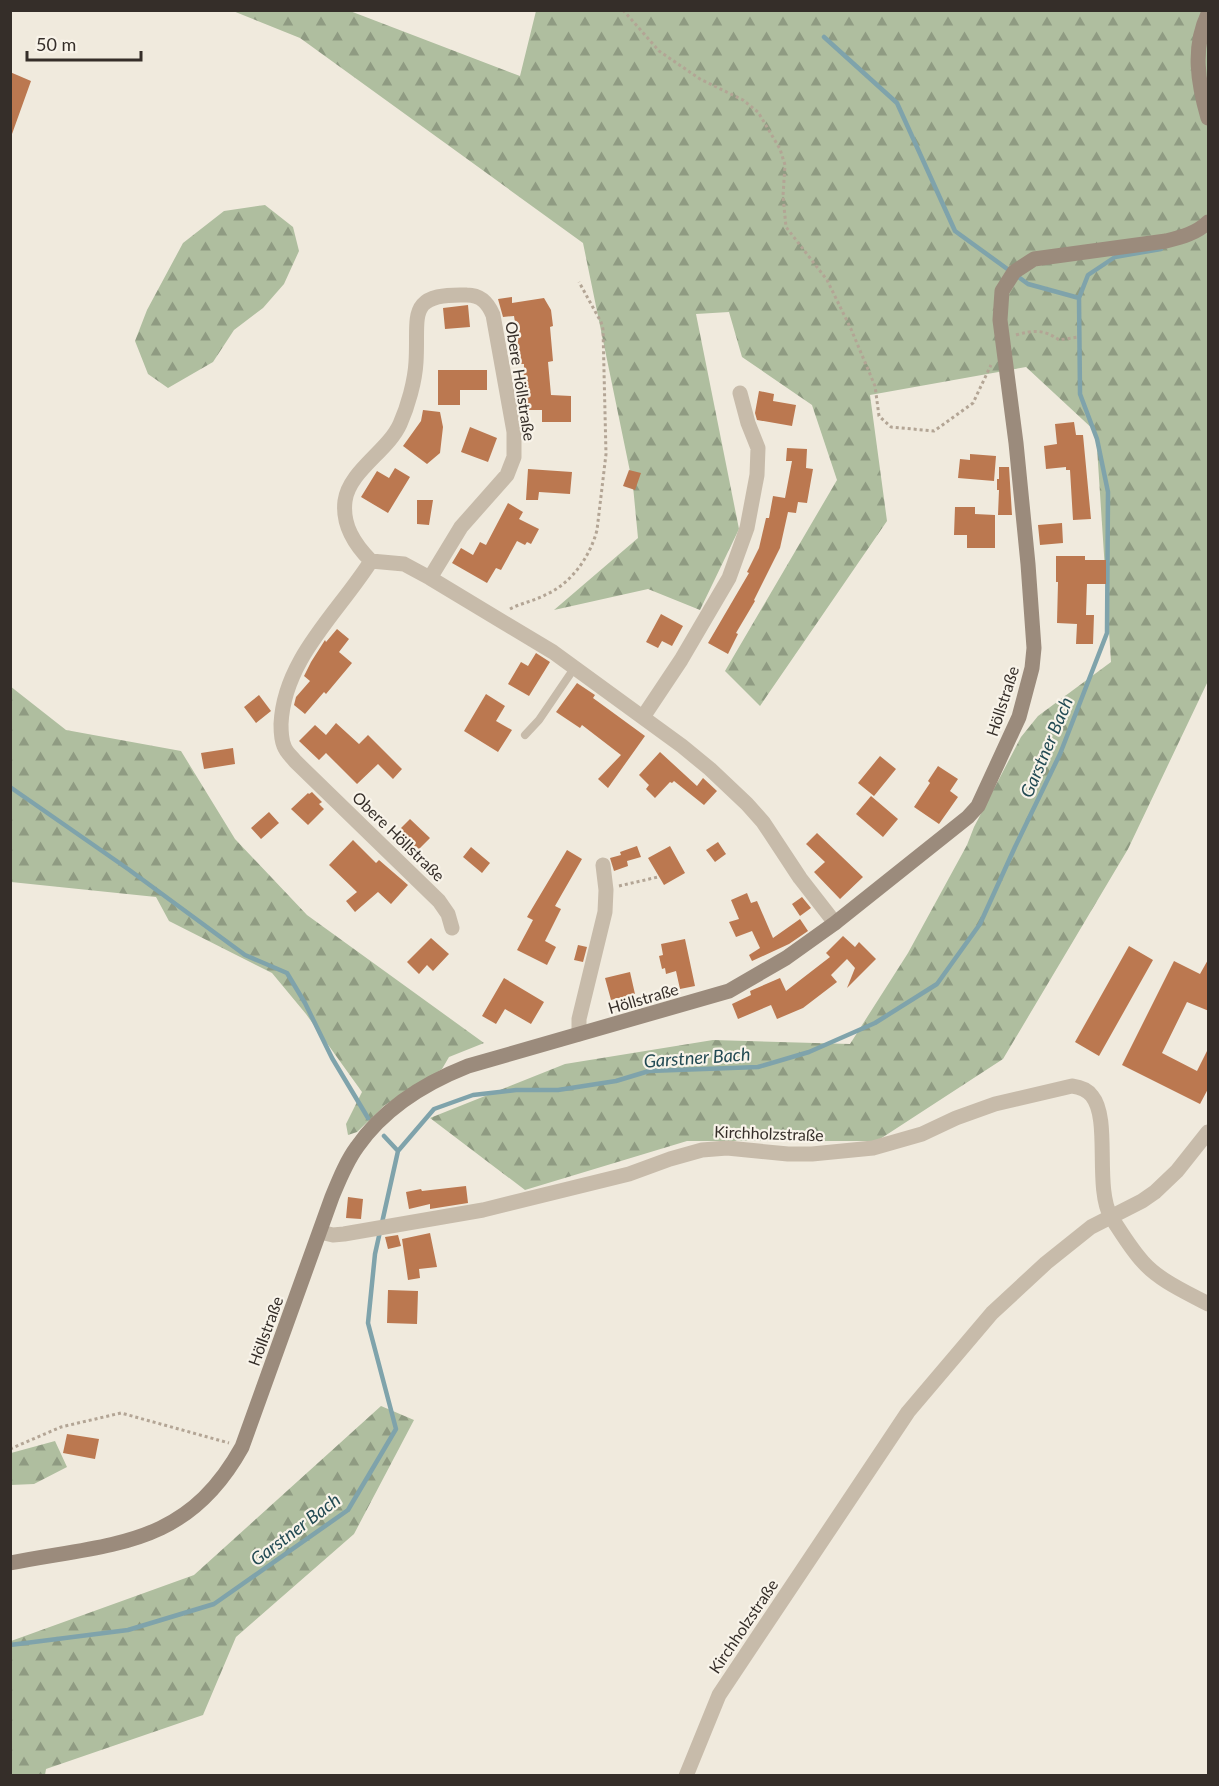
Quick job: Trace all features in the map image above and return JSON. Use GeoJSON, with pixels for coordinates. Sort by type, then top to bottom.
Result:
{"type":"FeatureCollection","features":[{"type":"Feature","properties":{"kind":"street"},"geometry":{"type":"LineString","coordinates":[[1209,14],[1199,43],[1198,60],[1202,96],[1209,118]]}},
{"type":"Feature","properties":{"kind":"street","name":"Höllstraße"},"geometry":{"type":"LineString","coordinates":[[10,1563],[131,1540],[168,1525],[202,1501],[217,1485],[242,1447],[332,1197],[356,1149],[384,1116],[405,1099],[428,1084],[468,1066],[729,991],[786,958],[835,923],[952,831],[978,806],[1019,717],[1027,693],[1033,658],[1033,617],[1016,443],[1000,320],[1002,291],[1014,272],[1034,259],[1166,241],[1187,235],[1209,222]]}},
{"type":"Feature","properties":{"kind":"street","name":"Obere Höllstraße"},"geometry":{"type":"LineString","coordinates":[[430,578],[460,527],[507,475],[514,457],[514,432],[493,315],[487,303],[475,296],[439,296],[424,304],[418,311],[415,327],[416,366],[399,424],[348,489],[344,506],[348,530],[359,550],[371,561],[356,585],[303,655],[289,683],[282,714],[282,738],[287,752],[439,901],[448,914],[452,928]]}},
{"type":"Feature","properties":{"kind":"street"},"geometry":{"type":"LineString","coordinates":[[643,717],[681,660],[729,578],[747,528],[757,475],[758,448],[747,423],[740,393]]}},
{"type":"Feature","properties":{"kind":"street"},"geometry":{"type":"LineString","coordinates":[[371,561],[404,564],[554,652],[710,768],[763,822],[800,878],[835,923]]}},
{"type":"Feature","properties":{"kind":"street","name":"Höllstraße"},"geometry":{"type":"LineString","coordinates":[[579,1035],[579,1019],[605,912],[606,890],[603,865]]}},
{"type":"Feature","properties":{"kind":"street","name":"Kirchholzstraße"},"geometry":{"type":"LineString","coordinates":[[320,1232],[333,1235],[360,1232],[483,1210],[629,1174],[702,1150],[727,1148],[812,1154],[873,1148],[922,1134],[956,1118],[995,1104],[1072,1086],[1081,1087],[1096,1103],[1100,1123],[1104,1193],[1111,1216]]}},
{"type":"Feature","properties":{"kind":"street","name":"Kirchholzstraße"},"geometry":{"type":"LineString","coordinates":[[686,1776],[719,1695],[908,1412],[992,1313],[1072,1241],[1091,1227],[1142,1202],[1155,1192],[1177,1171],[1209,1132]]}},
{"type":"Feature","properties":{"kind":"street"},"geometry":{"type":"LineString","coordinates":[[1111,1216],[1143,1262],[1162,1278],[1209,1304]]}},
{"type":"Feature","properties":{"kind":"lane"},"geometry":{"type":"LineString","coordinates":[[525,735],[539,720],[575,667]]}},
{"type":"Feature","properties":{"kind":"path"},"geometry":{"type":"LineString","coordinates":[[624,10],[659,51],[700,79],[743,100],[758,112],[780,149],[784,165],[783,196],[786,228],[827,280],[875,386],[879,416],[891,427],[934,431],[973,403],[1003,343],[1030,330],[1048,332],[1059,340],[1078,337]]}},
{"type":"Feature","properties":{"kind":"path"},"geometry":{"type":"LineString","coordinates":[[499,621],[508,609],[548,594],[567,580],[586,556],[597,530],[606,454],[603,330],[579,282]]}},
{"type":"Feature","properties":{"kind":"path"},"geometry":{"type":"LineString","coordinates":[[606,890],[658,877]]}},
{"type":"Feature","properties":{"kind":"path"},"geometry":{"type":"LineString","coordinates":[[10,1449],[61,1427],[121,1413],[242,1447]]}},
{"type":"Feature","properties":{"kind":"green space"},"geometry":{"type":"Polygon","coordinates":[[[233,11],[350,11],[520,76],[536,11],[1208,11],[1208,681],[1128,849],[1003,1059],[877,1141],[687,1141],[525,1190],[430,1118],[565,1064],[713,1040],[850,1044],[908,953],[967,845],[1021,737],[1038,716],[1111,662],[1096,432],[1026,367],[870,395],[887,521],[760,706],[725,671],[837,480],[812,405],[742,357],[729,312],[696,314],[739,529],[700,610],[648,589],[554,610],[638,538],[633,486],[583,243],[300,38],[233,11]]]}},
{"type":"Feature","properties":{"kind":"green space"},"geometry":{"type":"Polygon","coordinates":[[[265,205],[293,227],[299,251],[284,284],[263,308],[234,330],[213,362],[168,388],[148,374],[135,341],[147,310],[183,243],[224,211],[265,205]]]}},
{"type":"Feature","properties":{"kind":"green space"},"geometry":{"type":"Polygon","coordinates":[[[10,686],[66,730],[181,751],[235,839],[307,915],[484,1043],[449,1057],[442,1069],[385,1105],[357,1132],[348,1135],[346,1124],[362,1092],[306,1014],[272,973],[169,921],[156,897],[11,882],[10,686]]]}},
{"type":"Feature","properties":{"kind":"green space"},"geometry":{"type":"Polygon","coordinates":[[[381,1406],[414,1420],[354,1534],[236,1637],[203,1715],[46,1769],[45,1775],[11,1775],[11,1641],[194,1575],[381,1406]]]}},
{"type":"Feature","properties":{"kind":"green space"},"geometry":{"type":"Polygon","coordinates":[[[55,1441],[67,1467],[34,1484],[11,1485],[11,1453],[55,1441]]]}},
{"type":"Feature","properties":{"kind":"building"},"geometry":{"type":"Polygon","coordinates":[[[10,72],[31,81],[12,134],[10,133],[10,72]]]}},
{"type":"Feature","properties":{"kind":"building"},"geometry":{"type":"Polygon","coordinates":[[[512,297],[512,303],[544,298],[551,310],[553,361],[548,362],[551,395],[571,396],[571,422],[542,422],[542,410],[523,410],[524,364],[517,364],[518,342],[514,316],[503,317],[498,299],[512,297]]]}},
{"type":"Feature","properties":{"kind":"building"},"geometry":{"type":"Polygon","coordinates":[[[468,305],[470,327],[445,329],[443,308],[468,305]]]}},
{"type":"Feature","properties":{"kind":"building"},"geometry":{"type":"Polygon","coordinates":[[[438,370],[487,370],[487,390],[460,390],[460,405],[438,405],[438,370]]]}},
{"type":"Feature","properties":{"kind":"building"},"geometry":{"type":"Polygon","coordinates":[[[759,391],[774,394],[773,401],[796,405],[792,426],[757,420],[755,413],[759,391]]]}},
{"type":"Feature","properties":{"kind":"building"},"geometry":{"type":"Polygon","coordinates":[[[423,410],[440,412],[443,427],[440,453],[427,464],[403,446],[421,421],[423,410]]]}},
{"type":"Feature","properties":{"kind":"building"},"geometry":{"type":"Polygon","coordinates":[[[1074,422],[1076,435],[1083,435],[1091,519],[1073,520],[1070,470],[1066,470],[1066,467],[1046,469],[1044,446],[1057,444],[1055,424],[1074,422]]]}},
{"type":"Feature","properties":{"kind":"building"},"geometry":{"type":"Polygon","coordinates":[[[470,427],[497,438],[488,462],[461,452],[470,427]]]}},
{"type":"Feature","properties":{"kind":"building"},"geometry":{"type":"Polygon","coordinates":[[[787,448],[807,449],[806,468],[813,469],[807,503],[798,502],[796,513],[788,512],[780,548],[755,601],[736,633],[738,634],[728,654],[708,643],[749,573],[747,572],[759,548],[766,518],[769,518],[773,496],[785,498],[792,461],[786,461],[787,448]]]}},
{"type":"Feature","properties":{"kind":"building"},"geometry":{"type":"Polygon","coordinates":[[[970,454],[996,456],[994,481],[958,478],[960,459],[970,460],[970,454]]]}},
{"type":"Feature","properties":{"kind":"building"},"geometry":{"type":"Polygon","coordinates":[[[999,467],[1009,467],[1012,515],[998,515],[999,467]]]}},
{"type":"Feature","properties":{"kind":"building"},"geometry":{"type":"Polygon","coordinates":[[[395,468],[410,477],[388,513],[361,497],[377,471],[389,478],[395,468]]]}},
{"type":"Feature","properties":{"kind":"building"},"geometry":{"type":"Polygon","coordinates":[[[528,469],[572,472],[570,494],[539,492],[538,500],[526,500],[528,469]]]}},
{"type":"Feature","properties":{"kind":"building"},"geometry":{"type":"Polygon","coordinates":[[[629,470],[641,473],[635,490],[623,486],[629,470]]]}},
{"type":"Feature","properties":{"kind":"building"},"geometry":{"type":"Polygon","coordinates":[[[417,500],[433,500],[429,525],[417,524],[417,500]]]}},
{"type":"Feature","properties":{"kind":"building"},"geometry":{"type":"Polygon","coordinates":[[[508,503],[523,512],[519,519],[539,529],[531,544],[527,542],[525,545],[517,541],[501,570],[496,568],[487,583],[452,563],[461,548],[473,555],[480,542],[486,545],[508,503]]]}},
{"type":"Feature","properties":{"kind":"building"},"geometry":{"type":"Polygon","coordinates":[[[955,507],[975,507],[975,514],[995,515],[995,548],[967,548],[967,535],[954,535],[955,507]]]}},
{"type":"Feature","properties":{"kind":"building"},"geometry":{"type":"Polygon","coordinates":[[[1062,523],[1063,543],[1040,545],[1038,525],[1062,523]]]}},
{"type":"Feature","properties":{"kind":"building"},"geometry":{"type":"Polygon","coordinates":[[[1056,556],[1085,556],[1085,560],[1106,560],[1106,584],[1087,584],[1086,615],[1094,615],[1093,644],[1076,644],[1077,624],[1057,623],[1056,556]]]}},
{"type":"Feature","properties":{"kind":"building"},"geometry":{"type":"Polygon","coordinates":[[[661,614],[683,626],[672,646],[662,641],[658,648],[646,642],[661,614]]]}},
{"type":"Feature","properties":{"kind":"building"},"geometry":{"type":"Polygon","coordinates":[[[337,629],[349,639],[339,652],[352,663],[326,694],[324,692],[305,714],[294,705],[296,697],[310,681],[304,676],[311,662],[325,640],[326,642],[337,629]]]}},
{"type":"Feature","properties":{"kind":"building"},"geometry":{"type":"Polygon","coordinates":[[[536,653],[550,662],[529,696],[508,684],[521,662],[528,666],[536,653]]]}},
{"type":"Feature","properties":{"kind":"building"},"geometry":{"type":"Polygon","coordinates":[[[577,683],[595,695],[593,698],[645,736],[608,788],[598,779],[621,755],[582,725],[580,728],[556,712],[577,683]]]}},
{"type":"Feature","properties":{"kind":"building"},"geometry":{"type":"Polygon","coordinates":[[[486,694],[505,706],[496,721],[512,730],[498,752],[464,731],[486,694]]]}},
{"type":"Feature","properties":{"kind":"building"},"geometry":{"type":"Polygon","coordinates":[[[259,695],[271,711],[256,723],[244,707],[259,695]]]}},
{"type":"Feature","properties":{"kind":"building"},"geometry":{"type":"Polygon","coordinates":[[[336,723],[359,744],[368,735],[402,769],[393,779],[378,764],[357,784],[326,753],[319,760],[299,741],[315,725],[326,735],[336,723]]]}},
{"type":"Feature","properties":{"kind":"building"},"geometry":{"type":"Polygon","coordinates":[[[233,748],[235,764],[204,769],[201,753],[233,748]]]}},
{"type":"Feature","properties":{"kind":"building"},"geometry":{"type":"Polygon","coordinates":[[[660,752],[697,786],[703,778],[717,791],[704,805],[674,781],[670,782],[655,798],[646,789],[649,785],[639,775],[660,752]]]}},
{"type":"Feature","properties":{"kind":"building"},"geometry":{"type":"Polygon","coordinates":[[[880,756],[896,769],[874,796],[858,783],[880,756]]]}},
{"type":"Feature","properties":{"kind":"building"},"geometry":{"type":"Polygon","coordinates":[[[938,766],[958,779],[950,791],[958,797],[939,824],[914,807],[938,766]]]}},
{"type":"Feature","properties":{"kind":"building"},"geometry":{"type":"Polygon","coordinates":[[[312,792],[322,802],[319,804],[324,809],[308,825],[291,809],[312,792]]]}},
{"type":"Feature","properties":{"kind":"building"},"geometry":{"type":"Polygon","coordinates":[[[871,796],[898,819],[883,837],[856,814],[871,796]]]}},
{"type":"Feature","properties":{"kind":"building"},"geometry":{"type":"Polygon","coordinates":[[[269,812],[279,823],[261,839],[251,828],[269,812]]]}},
{"type":"Feature","properties":{"kind":"building"},"geometry":{"type":"Polygon","coordinates":[[[410,819],[430,838],[419,849],[416,846],[411,851],[394,835],[410,819]]]}},
{"type":"Feature","properties":{"kind":"building"},"geometry":{"type":"Polygon","coordinates":[[[817,833],[863,877],[840,899],[814,872],[825,862],[806,844],[817,833]]]}},
{"type":"Feature","properties":{"kind":"building"},"geometry":{"type":"Polygon","coordinates":[[[353,840],[376,863],[379,860],[408,885],[391,904],[378,892],[355,912],[346,901],[357,892],[329,865],[353,840]]]}},
{"type":"Feature","properties":{"kind":"building"},"geometry":{"type":"Polygon","coordinates":[[[718,842],[726,854],[715,862],[706,850],[718,842]]]}},
{"type":"Feature","properties":{"kind":"building"},"geometry":{"type":"Polygon","coordinates":[[[637,846],[641,857],[627,861],[628,866],[614,871],[610,858],[637,846]]]}},
{"type":"Feature","properties":{"kind":"building"},"geometry":{"type":"Polygon","coordinates":[[[670,846],[685,873],[664,885],[648,858],[670,846]]]}},
{"type":"Feature","properties":{"kind":"building"},"geometry":{"type":"Polygon","coordinates":[[[471,847],[490,863],[482,873],[463,857],[471,847]]]}},
{"type":"Feature","properties":{"kind":"building"},"geometry":{"type":"Polygon","coordinates":[[[567,850],[582,859],[555,906],[561,909],[545,941],[556,947],[547,965],[517,950],[533,920],[527,917],[567,850]]]}},
{"type":"Feature","properties":{"kind":"building"},"geometry":{"type":"Polygon","coordinates":[[[747,893],[751,903],[757,901],[773,938],[800,919],[808,931],[789,944],[752,961],[749,955],[760,948],[752,931],[736,937],[729,922],[739,919],[731,900],[747,893]]]}},
{"type":"Feature","properties":{"kind":"building"},"geometry":{"type":"Polygon","coordinates":[[[802,897],[811,908],[800,916],[792,904],[802,897]]]}},
{"type":"Feature","properties":{"kind":"building"},"geometry":{"type":"Polygon","coordinates":[[[843,936],[855,947],[859,942],[876,959],[847,988],[855,968],[847,959],[831,975],[837,982],[803,1008],[777,1019],[771,1005],[738,1019],[732,1004],[751,995],[750,991],[780,978],[786,991],[830,957],[826,953],[843,936]]]}},
{"type":"Feature","properties":{"kind":"building"},"geometry":{"type":"Polygon","coordinates":[[[431,938],[449,954],[433,971],[427,965],[419,974],[407,962],[431,938]]]}},
{"type":"Feature","properties":{"kind":"building"},"geometry":{"type":"Polygon","coordinates":[[[685,939],[695,986],[680,989],[676,971],[666,974],[665,968],[662,969],[659,956],[663,955],[661,944],[685,939]]]}},
{"type":"Feature","properties":{"kind":"building"},"geometry":{"type":"Polygon","coordinates":[[[578,945],[587,947],[583,962],[574,960],[578,945]]]}},
{"type":"Feature","properties":{"kind":"building"},"geometry":{"type":"Polygon","coordinates":[[[1129,946],[1153,960],[1099,1056],[1075,1042],[1129,946]]]}},
{"type":"Feature","properties":{"kind":"building"},"geometry":{"type":"Polygon","coordinates":[[[1209,958],[1209,1011],[1187,1002],[1162,1053],[1197,1071],[1209,1047],[1209,1087],[1200,1104],[1122,1065],[1174,961],[1200,974],[1209,958]]]}},
{"type":"Feature","properties":{"kind":"building"},"geometry":{"type":"Polygon","coordinates":[[[630,972],[635,994],[611,1000],[605,978],[630,972]]]}},
{"type":"Feature","properties":{"kind":"building"},"geometry":{"type":"Polygon","coordinates":[[[504,978],[544,1002],[531,1024],[505,1009],[496,1024],[482,1016],[504,978]]]}},
{"type":"Feature","properties":{"kind":"building"},"geometry":{"type":"Polygon","coordinates":[[[466,1186],[468,1203],[430,1209],[430,1204],[409,1209],[406,1192],[466,1186]]]}},
{"type":"Feature","properties":{"kind":"building"},"geometry":{"type":"Polygon","coordinates":[[[348,1197],[363,1199],[361,1219],[346,1218],[348,1197]]]}},
{"type":"Feature","properties":{"kind":"building"},"geometry":{"type":"Polygon","coordinates":[[[430,1233],[437,1267],[419,1269],[420,1278],[408,1280],[402,1239],[430,1233]]]}},
{"type":"Feature","properties":{"kind":"building"},"geometry":{"type":"Polygon","coordinates":[[[398,1235],[401,1246],[388,1249],[385,1237],[398,1235]]]}},
{"type":"Feature","properties":{"kind":"building"},"geometry":{"type":"Polygon","coordinates":[[[388,1290],[418,1291],[417,1324],[387,1323],[388,1290]]]}},
{"type":"Feature","properties":{"kind":"building"},"geometry":{"type":"Polygon","coordinates":[[[67,1434],[99,1439],[95,1459],[63,1453],[67,1434]]]}},
{"type":"Feature","properties":{"kind":"waterway"},"geometry":{"type":"LineString","coordinates":[[824,37],[897,103],[955,231],[1028,284],[1079,298]]}},
{"type":"Feature","properties":{"kind":"waterway","name":"Garstner Bach"},"geometry":{"type":"LineString","coordinates":[[10,1645],[128,1630],[214,1604],[348,1510],[396,1429],[368,1323],[375,1254],[398,1151],[434,1109],[473,1095],[516,1090],[558,1090],[616,1081],[649,1071],[758,1067],[809,1052],[875,1023],[937,984],[980,924],[1060,754],[1107,633],[1108,492],[1097,439],[1080,394],[1079,298],[1088,275],[1115,257],[1161,249]]}},
{"type":"Feature","properties":{"kind":"waterway"},"geometry":{"type":"LineString","coordinates":[[10,787],[128,869],[245,955],[287,973],[305,1003],[332,1058],[368,1118]]}},
{"type":"Feature","properties":{"kind":"waterway"},"geometry":{"type":"LineString","coordinates":[[384,1136],[398,1151]]}}]}
